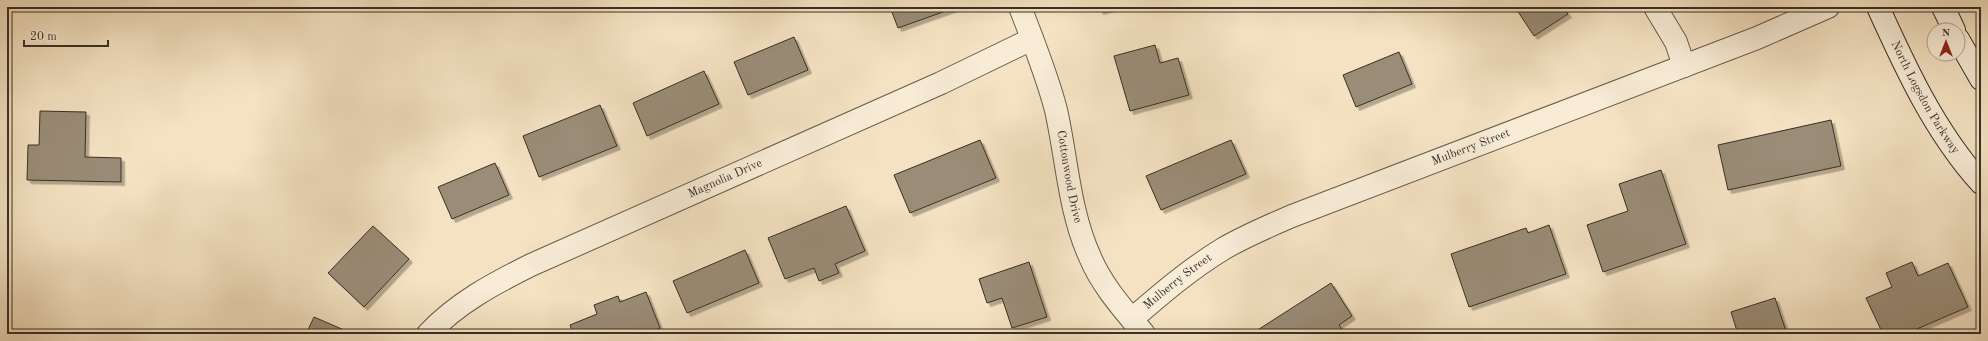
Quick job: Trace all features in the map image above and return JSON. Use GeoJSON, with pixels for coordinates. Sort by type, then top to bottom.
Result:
{"type":"FeatureCollection","features":[{"type":"Feature","properties":{"kind":"street","name":"Cottonwood Drive"},"geometry":{"type":"LineString","coordinates":[[1020,7],[1056,110],[1080,229],[1090,258],[1109,290],[1138,327]]}},
{"type":"Feature","properties":{"kind":"street"},"geometry":{"type":"LineString","coordinates":[[1655,7],[1676,42],[1684,66]]}},
{"type":"Feature","properties":{"kind":"street","name":"Mulberry Street"},"geometry":{"type":"LineString","coordinates":[[1138,327],[1175,282],[1224,248],[1256,232],[1292,216],[1757,38],[1828,7]]}},
{"type":"Feature","properties":{"kind":"street","name":"North Logsdon Parkway"},"geometry":{"type":"LineString","coordinates":[[1878,7],[1907,72],[1940,128],[1981,183]]}},
{"type":"Feature","properties":{"kind":"street"},"geometry":{"type":"LineString","coordinates":[[1943,7],[1950,22]]}},
{"type":"Feature","properties":{"kind":"street","name":"Magnolia Drive"},"geometry":{"type":"LineString","coordinates":[[428,334],[441,320],[469,298],[532,265],[941,83],[1032,39]]}},
{"type":"Feature","properties":{"kind":"street"},"geometry":{"type":"LineString","coordinates":[[1966,53],[1981,79]]}},
{"type":"Feature","properties":{"kind":"building"},"geometry":{"type":"Polygon","coordinates":[[[890,7],[957,7],[898,28],[890,7]]]}},
{"type":"Feature","properties":{"kind":"building"},"geometry":{"type":"Polygon","coordinates":[[[1099,7],[1115,7],[1100,11],[1099,7]]]}},
{"type":"Feature","properties":{"kind":"building"},"geometry":{"type":"Polygon","coordinates":[[[1515,7],[1563,7],[1568,14],[1534,36],[1515,7]]]}},
{"type":"Feature","properties":{"kind":"building"},"geometry":{"type":"Polygon","coordinates":[[[794,37],[808,70],[748,95],[734,62],[794,37]]]}},
{"type":"Feature","properties":{"kind":"building"},"geometry":{"type":"Polygon","coordinates":[[[1155,45],[1160,63],[1178,58],[1189,95],[1130,111],[1114,56],[1155,45]]]}},
{"type":"Feature","properties":{"kind":"building"},"geometry":{"type":"Polygon","coordinates":[[[1399,52],[1412,84],[1356,107],[1343,75],[1399,52]]]}},
{"type":"Feature","properties":{"kind":"building"},"geometry":{"type":"Polygon","coordinates":[[[704,71],[719,104],[647,136],[633,103],[704,71]]]}},
{"type":"Feature","properties":{"kind":"building"},"geometry":{"type":"Polygon","coordinates":[[[600,105],[617,146],[539,177],[523,136],[600,105]]]}},
{"type":"Feature","properties":{"kind":"building"},"geometry":{"type":"Polygon","coordinates":[[[40,111],[86,112],[85,157],[121,158],[121,182],[27,180],[28,145],[39,145],[40,111]]]}},
{"type":"Feature","properties":{"kind":"building"},"geometry":{"type":"Polygon","coordinates":[[[1831,120],[1841,166],[1728,190],[1718,145],[1831,120]]]}},
{"type":"Feature","properties":{"kind":"building"},"geometry":{"type":"Polygon","coordinates":[[[980,140],[996,178],[910,213],[894,175],[980,140]]]}},
{"type":"Feature","properties":{"kind":"building"},"geometry":{"type":"Polygon","coordinates":[[[1231,140],[1246,174],[1161,210],[1146,176],[1231,140]]]}},
{"type":"Feature","properties":{"kind":"building"},"geometry":{"type":"Polygon","coordinates":[[[495,163],[509,195],[452,219],[438,187],[495,163]]]}},
{"type":"Feature","properties":{"kind":"building"},"geometry":{"type":"Polygon","coordinates":[[[1661,170],[1686,244],[1603,272],[1587,225],[1628,211],[1619,184],[1661,170]]]}},
{"type":"Feature","properties":{"kind":"building"},"geometry":{"type":"Polygon","coordinates":[[[846,206],[865,251],[835,264],[839,273],[819,281],[814,268],[785,279],[768,238],[846,206]]]}},
{"type":"Feature","properties":{"kind":"building"},"geometry":{"type":"Polygon","coordinates":[[[1549,225],[1566,274],[1469,307],[1451,254],[1526,228],[1528,233],[1549,225]]]}},
{"type":"Feature","properties":{"kind":"building"},"geometry":{"type":"Polygon","coordinates":[[[373,226],[409,259],[364,307],[328,273],[373,226]]]}},
{"type":"Feature","properties":{"kind":"building"},"geometry":{"type":"Polygon","coordinates":[[[745,250],[759,283],[687,313],[673,281],[745,250]]]}},
{"type":"Feature","properties":{"kind":"building"},"geometry":{"type":"Polygon","coordinates":[[[1029,262],[1047,317],[1012,328],[1002,298],[987,303],[979,279],[1029,262]]]}},
{"type":"Feature","properties":{"kind":"building"},"geometry":{"type":"Polygon","coordinates":[[[1912,262],[1918,276],[1948,263],[1968,307],[1905,334],[1883,334],[1866,298],[1892,287],[1886,273],[1912,262]]]}},
{"type":"Feature","properties":{"kind":"building"},"geometry":{"type":"Polygon","coordinates":[[[1331,283],[1352,316],[1339,325],[1345,334],[1258,334],[1256,331],[1331,283]]]}},
{"type":"Feature","properties":{"kind":"building"},"geometry":{"type":"Polygon","coordinates":[[[646,292],[660,328],[646,334],[573,334],[570,325],[597,314],[594,305],[618,296],[620,302],[646,292]]]}},
{"type":"Feature","properties":{"kind":"building"},"geometry":{"type":"Polygon","coordinates":[[[1775,298],[1787,334],[1729,334],[1737,331],[1731,312],[1775,298]]]}},
{"type":"Feature","properties":{"kind":"building"},"geometry":{"type":"Polygon","coordinates":[[[314,317],[351,333],[306,334],[314,317]]]}}]}
